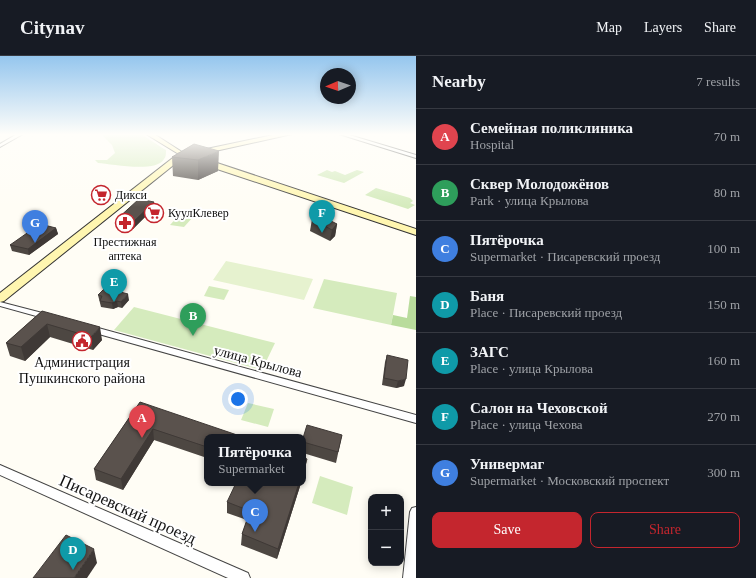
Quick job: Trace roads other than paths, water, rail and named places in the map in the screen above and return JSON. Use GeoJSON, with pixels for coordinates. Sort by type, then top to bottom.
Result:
{"type":"FeatureCollection","features":[{"type":"Feature","properties":{"kind":"main road"},"geometry":{"type":"LineString","coordinates":[[0,299],[185,158]]}},
{"type":"Feature","properties":{"kind":"main road"},"geometry":{"type":"LineString","coordinates":[[191,158],[416,232]]}},
{"type":"Feature","properties":{"kind":"street"},"geometry":{"type":"LineString","coordinates":[[0,304],[59,320]]}},
{"type":"Feature","properties":{"kind":"street","name":"улица Крылова"},"geometry":{"type":"LineString","coordinates":[[81,326],[416,419]]}},
{"type":"Feature","properties":{"kind":"street","name":"Писаревский проезд"},"geometry":{"type":"LineString","coordinates":[[0,470],[243,578]]}},
{"type":"Feature","properties":{"kind":"street"},"geometry":{"type":"LineString","coordinates":[[410,578],[416,512]]}},
{"type":"Feature","properties":{"kind":"place","name":"Дикси"},"geometry":{"type":"Point","coordinates":[101,195]}},
{"type":"Feature","properties":{"kind":"place","name":"КуулКлевер"},"geometry":{"type":"Point","coordinates":[154,213]}},
{"type":"Feature","properties":{"kind":"place","name":"Престижная аптека"},"geometry":{"type":"Point","coordinates":[125,223]}},
{"type":"Feature","properties":{"kind":"place","name":"Салон на Чеховской"},"geometry":{"type":"Point","coordinates":[322,233]}},
{"type":"Feature","properties":{"kind":"place","name":"Универмаг"},"geometry":{"type":"Point","coordinates":[35,243]}},
{"type":"Feature","properties":{"kind":"place","name":"ЗАГС"},"geometry":{"type":"Point","coordinates":[114,302]}},
{"type":"Feature","properties":{"kind":"place","name":"Сквер Молодожёнов"},"geometry":{"type":"Point","coordinates":[193,336]}},
{"type":"Feature","properties":{"kind":"place","name":"Администрация Пушкинского района"},"geometry":{"type":"Point","coordinates":[82,341]}},
{"type":"Feature","properties":{"kind":"place","name":"Семейная поликлиника"},"geometry":{"type":"Point","coordinates":[142,438]}},
{"type":"Feature","properties":{"kind":"place","name":"Пятёрочка"},"geometry":{"type":"Point","coordinates":[255,532]}},
{"type":"Feature","properties":{"kind":"place","name":"Баня"},"geometry":{"type":"Point","coordinates":[73,570]}}]}
